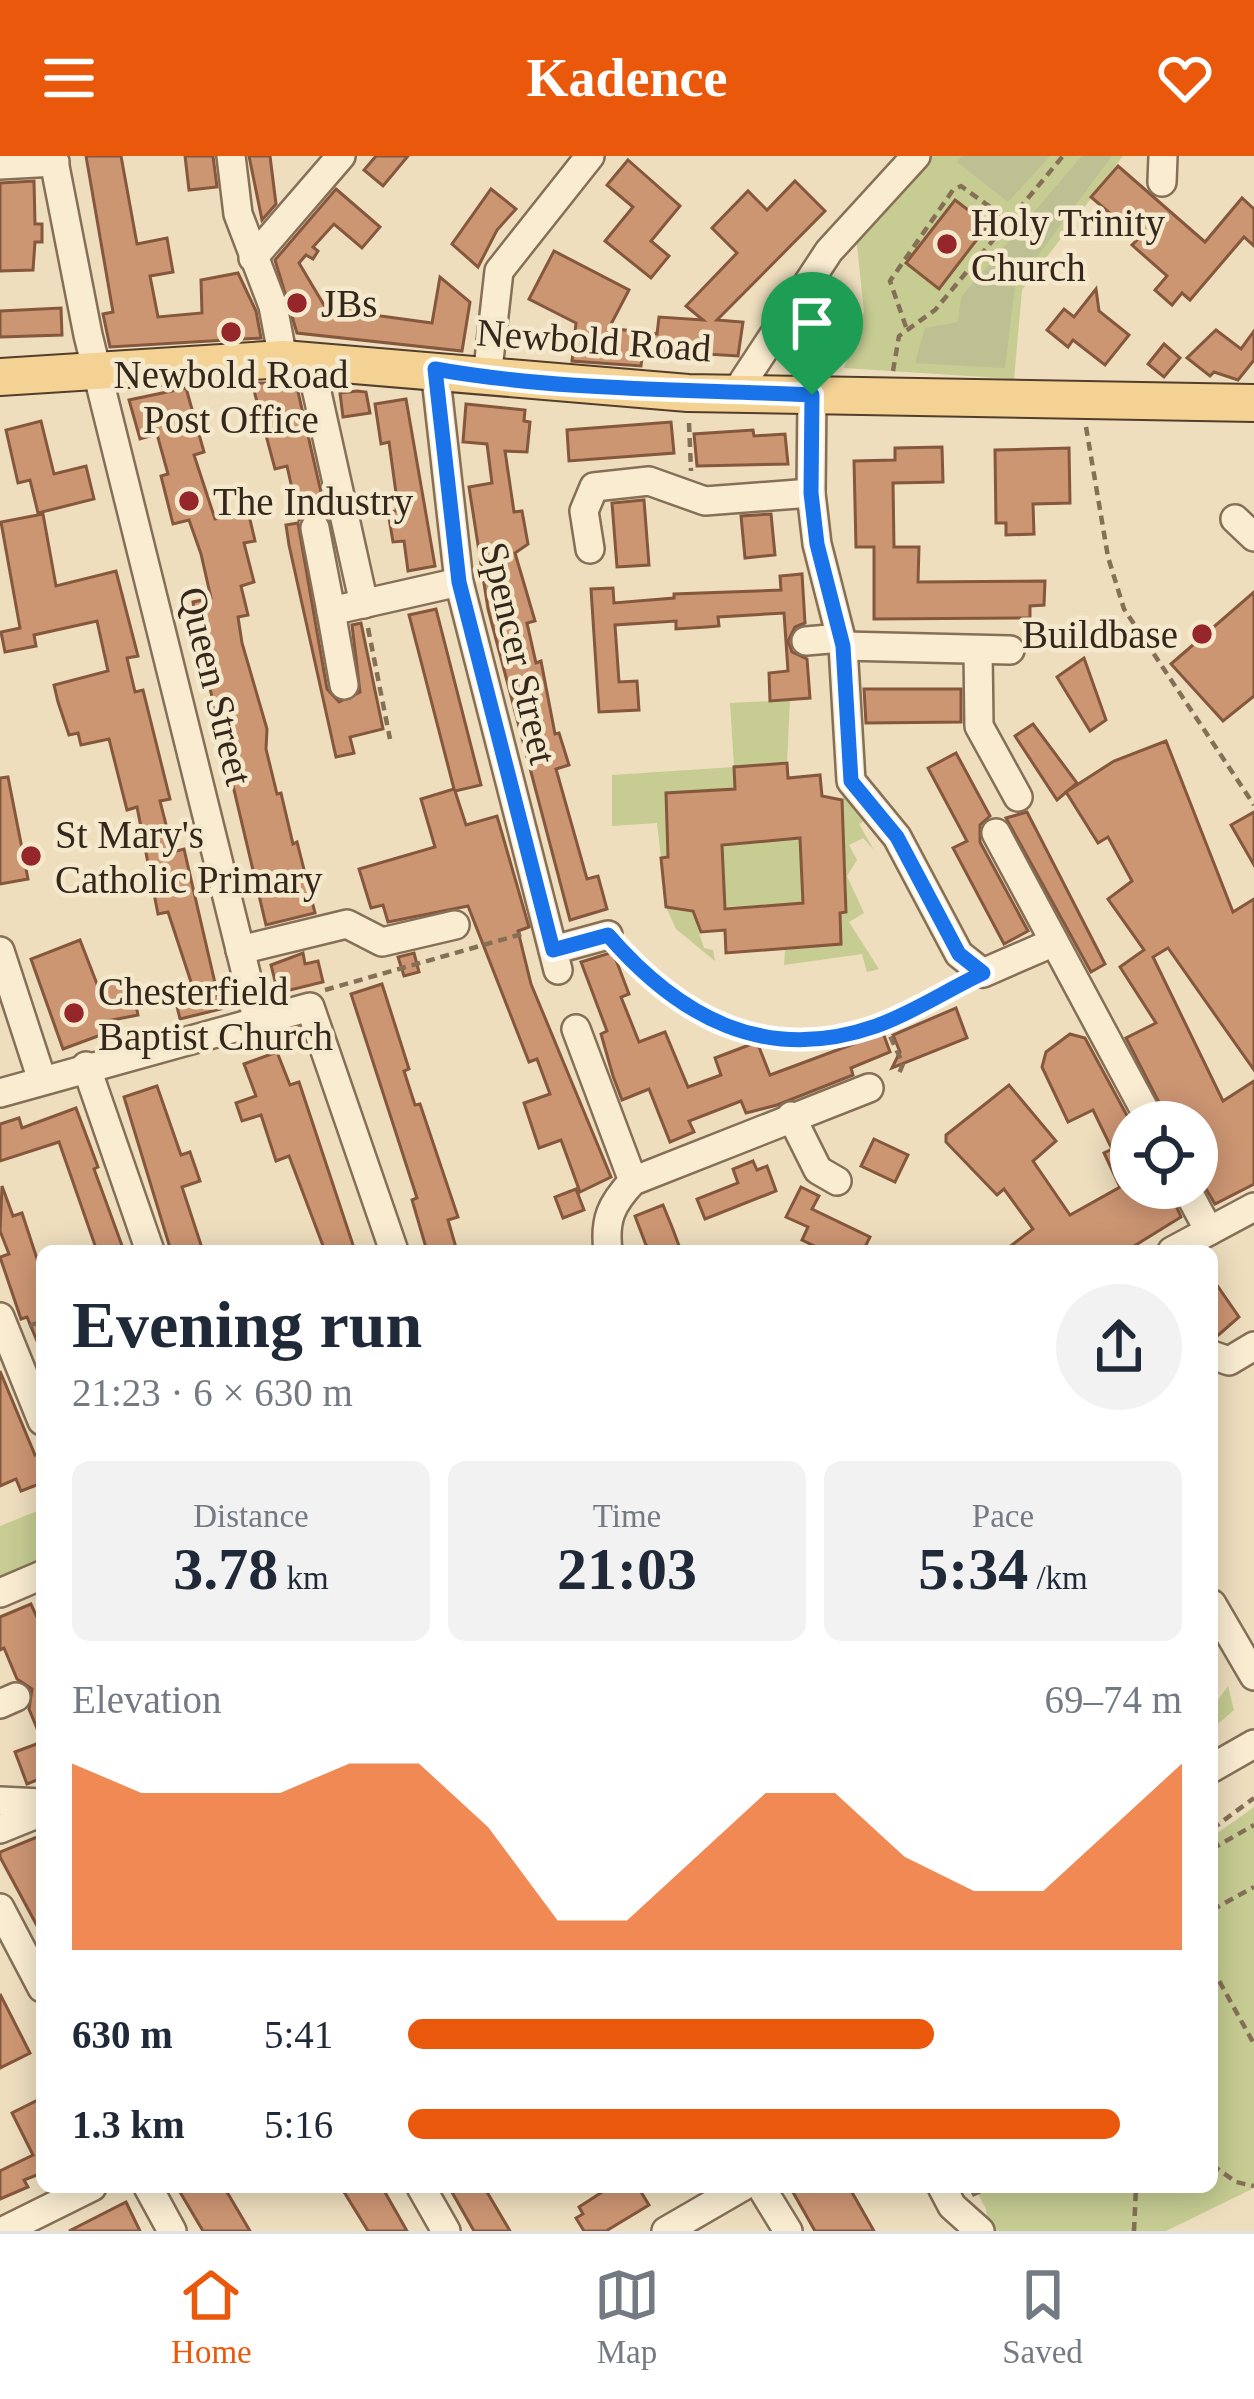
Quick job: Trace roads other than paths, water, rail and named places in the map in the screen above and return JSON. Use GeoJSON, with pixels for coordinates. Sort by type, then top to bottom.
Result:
{"type":"FeatureCollection","features":[{"type":"Feature","properties":{"kind":"main road","name":"Newbold Road"},"geometry":{"type":"LineString","coordinates":[[0,376],[435,369],[487,378],[688,393],[918,395],[1084,404],[1254,403]]}},
{"type":"Feature","properties":{"kind":"street"},"geometry":{"type":"LineString","coordinates":[[231,156],[238,214],[298,369],[364,604]]}},
{"type":"Feature","properties":{"kind":"street"},"geometry":{"type":"LineString","coordinates":[[253,258],[341,156]]}},
{"type":"Feature","properties":{"kind":"street"},"geometry":{"type":"LineString","coordinates":[[487,378],[499,271],[590,156]]}},
{"type":"Feature","properties":{"kind":"street"},"geometry":{"type":"LineString","coordinates":[[737,391],[829,251],[916,156]]}},
{"type":"Feature","properties":{"kind":"street"},"geometry":{"type":"LineString","coordinates":[[0,164],[54,159]]}},
{"type":"Feature","properties":{"kind":"street","name":"Queen Street"},"geometry":{"type":"LineString","coordinates":[[54,159],[100,372],[257,1018]]}},
{"type":"Feature","properties":{"kind":"street","name":"Spencer Street"},"geometry":{"type":"LineString","coordinates":[[435,369],[459,582],[553,949],[608,935]]}},
{"type":"Feature","properties":{"kind":"street"},"geometry":{"type":"LineString","coordinates":[[812,395],[811,493],[817,544],[842,642],[842,700],[851,781],[897,837],[959,954],[983,973],[1052,943]]}},
{"type":"Feature","properties":{"kind":"street"},"geometry":{"type":"LineString","coordinates":[[590,549],[584,511],[594,487],[649,481],[705,501],[728,502],[811,493]]}},
{"type":"Feature","properties":{"kind":"street"},"geometry":{"type":"LineString","coordinates":[[315,528],[344,685]]}},
{"type":"Feature","properties":{"kind":"street"},"geometry":{"type":"LineString","coordinates":[[331,611],[459,582]]}},
{"type":"Feature","properties":{"kind":"street"},"geometry":{"type":"LineString","coordinates":[[806,641],[1010,650]]}},
{"type":"Feature","properties":{"kind":"street"},"geometry":{"type":"LineString","coordinates":[[978,650],[979,726],[1018,796]]}},
{"type":"Feature","properties":{"kind":"street"},"geometry":{"type":"LineString","coordinates":[[996,833],[1139,1101]]}},
{"type":"Feature","properties":{"kind":"street"},"geometry":{"type":"LineString","coordinates":[[240,950],[347,924],[382,942],[455,925]]}},
{"type":"Feature","properties":{"kind":"street"},"geometry":{"type":"LineString","coordinates":[[0,951],[42,1080]]}},
{"type":"Feature","properties":{"kind":"street"},"geometry":{"type":"LineString","coordinates":[[0,1093],[310,1007],[392,1245]]}},
{"type":"Feature","properties":{"kind":"street"},"geometry":{"type":"LineString","coordinates":[[576,1029],[633,1181]]}},
{"type":"Feature","properties":{"kind":"street"},"geometry":{"type":"LineString","coordinates":[[86,1066],[148,1245]]}},
{"type":"Feature","properties":{"kind":"street"},"geometry":{"type":"LineString","coordinates":[[607,1245],[605,1226],[612,1202],[633,1181],[869,1088]]}},
{"type":"Feature","properties":{"kind":"street"},"geometry":{"type":"LineString","coordinates":[[791,1116],[818,1170],[837,1181]]}},
{"type":"Feature","properties":{"kind":"street"},"geometry":{"type":"LineString","coordinates":[[1183,1245],[1254,1207]]}},
{"type":"Feature","properties":{"kind":"street"},"geometry":{"type":"LineString","coordinates":[[1197,1209],[1209,1231]]}},
{"type":"Feature","properties":{"kind":"street"},"geometry":{"type":"LineString","coordinates":[[0,1317],[36,1406]]}},
{"type":"Feature","properties":{"kind":"street"},"geometry":{"type":"LineString","coordinates":[[1218,1357],[1229,1360],[1254,1346]]}},
{"type":"Feature","properties":{"kind":"street"},"geometry":{"type":"LineString","coordinates":[[0,1593],[36,1578]]}},
{"type":"Feature","properties":{"kind":"street"},"geometry":{"type":"LineString","coordinates":[[1218,1614],[1254,1676]]}},
{"type":"Feature","properties":{"kind":"street"},"geometry":{"type":"LineString","coordinates":[[1218,1765],[1254,1744]]}},
{"type":"Feature","properties":{"kind":"street"},"geometry":{"type":"LineString","coordinates":[[0,1801],[36,1807]]}},
{"type":"Feature","properties":{"kind":"street"},"geometry":{"type":"LineString","coordinates":[[0,1829],[36,1811]]}},
{"type":"Feature","properties":{"kind":"street"},"geometry":{"type":"LineString","coordinates":[[0,1908],[36,1977]]}},
{"type":"Feature","properties":{"kind":"street"},"geometry":{"type":"LineString","coordinates":[[3,2231],[80,2193]]}},
{"type":"Feature","properties":{"kind":"street"},"geometry":{"type":"LineString","coordinates":[[151,2193],[172,2231]]}},
{"type":"Feature","properties":{"kind":"street"},"geometry":{"type":"LineString","coordinates":[[424,2193],[446,2231]]}},
{"type":"Feature","properties":{"kind":"street"},"geometry":{"type":"LineString","coordinates":[[666,2231],[732,2193]]}},
{"type":"Feature","properties":{"kind":"street"},"geometry":{"type":"LineString","coordinates":[[765,2193],[788,2231]]}},
{"type":"Feature","properties":{"kind":"street"},"geometry":{"type":"LineString","coordinates":[[945,2193],[952,2206],[980,2231]]}},
{"type":"Feature","properties":{"kind":"place","name":"Holy Trinity Church"},"geometry":{"type":"Point","coordinates":[947,244]}},
{"type":"Feature","properties":{"kind":"place","name":"JBs"},"geometry":{"type":"Point","coordinates":[297,303]}},
{"type":"Feature","properties":{"kind":"place","name":"Newbold Road Post Office"},"geometry":{"type":"Point","coordinates":[231,332]}},
{"type":"Feature","properties":{"kind":"place","name":"The Industry"},"geometry":{"type":"Point","coordinates":[189,501]}},
{"type":"Feature","properties":{"kind":"place","name":"Buildbase"},"geometry":{"type":"Point","coordinates":[1202,634]}},
{"type":"Feature","properties":{"kind":"place","name":"St Mary's Catholic Primary"},"geometry":{"type":"Point","coordinates":[31,856]}},
{"type":"Feature","properties":{"kind":"place","name":"Chesterfield Baptist Church"},"geometry":{"type":"Point","coordinates":[74,1013]}}]}
